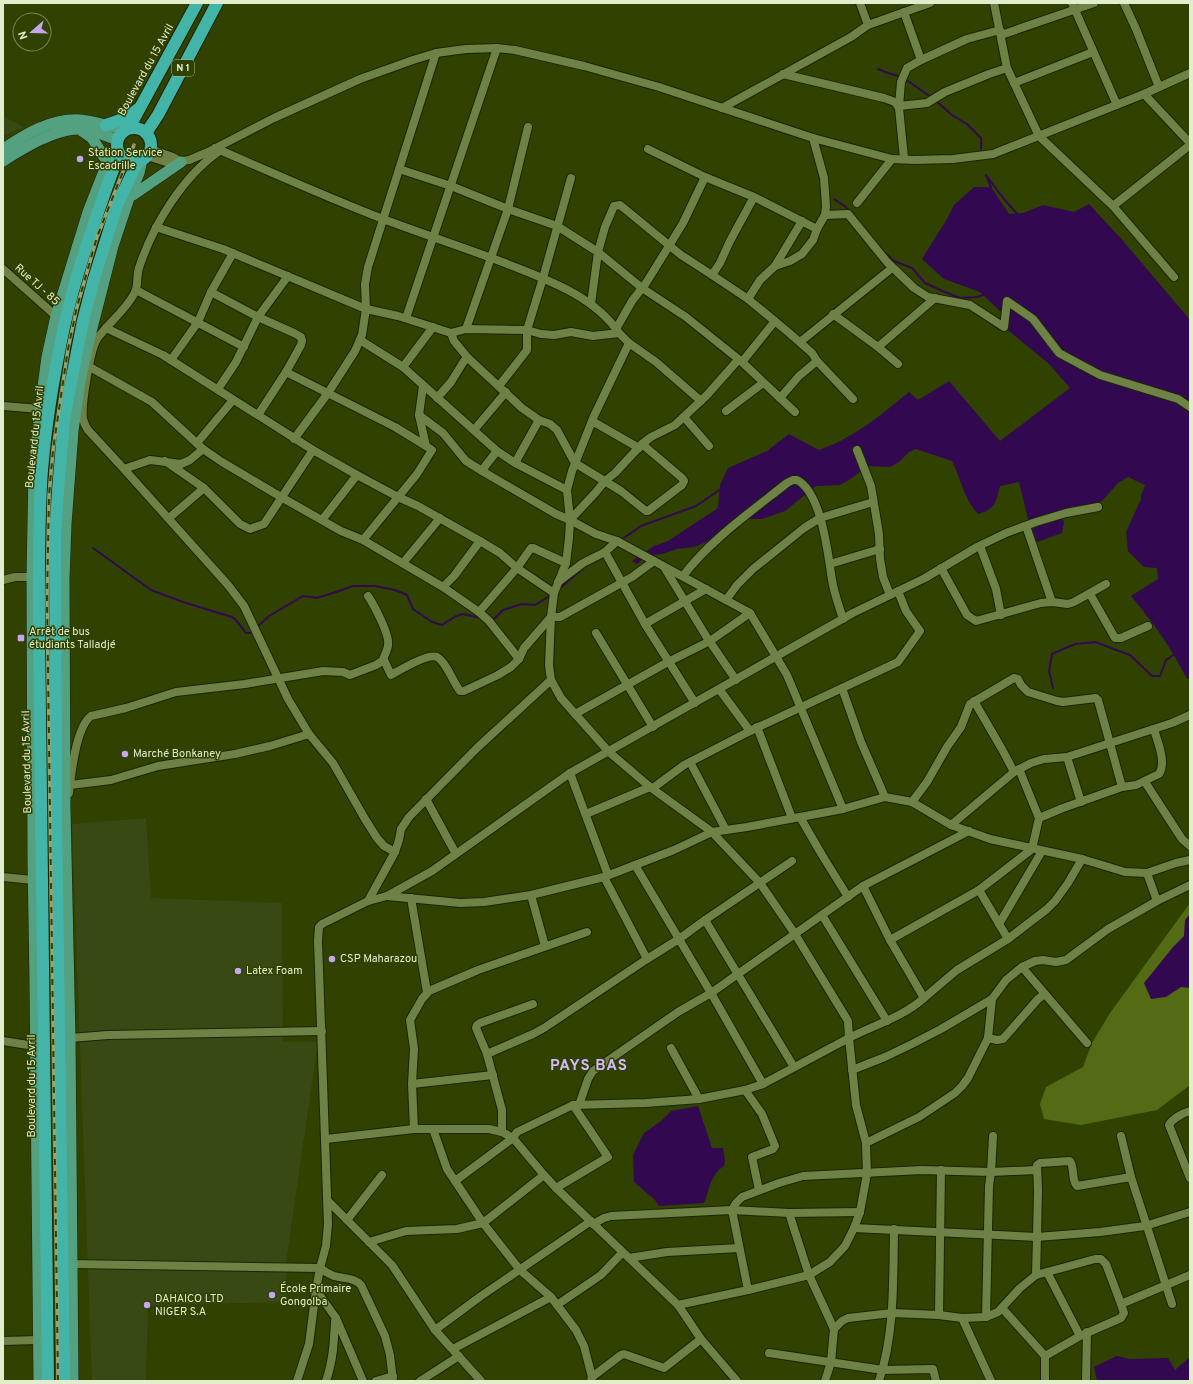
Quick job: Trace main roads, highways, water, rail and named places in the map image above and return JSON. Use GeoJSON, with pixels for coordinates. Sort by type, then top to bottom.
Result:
{"type":"FeatureCollection","features":[{"type":"Feature","properties":{"kind":"highway","name":"Boulevard du 15 Avril"},"geometry":{"type":"LineString","coordinates":[[127,129],[142,106],[197,3]]}},
{"type":"Feature","properties":{"kind":"highway","name":"N 1"},"geometry":{"type":"LineString","coordinates":[[146,133],[158,115],[217,3]]}},
{"type":"Feature","properties":{"kind":"highway"},"geometry":{"type":"LineString","coordinates":[[106,125],[126,118],[142,106]]}},
{"type":"Feature","properties":{"kind":"highway"},"geometry":{"type":"LineString","coordinates":[[64,1381],[56,819],[55,538],[57,498],[64,420],[83,321],[93,282],[117,205],[145,157],[150,140],[146,133],[138,128],[127,129],[122,132],[117,147],[125,160],[129,161],[145,157]]}},
{"type":"Feature","properties":{"kind":"highway","name":"Boulevard du 15 Avril"},"geometry":{"type":"LineString","coordinates":[[48,1381],[39,631],[42,470],[49,410],[64,326],[79,269],[117,147]]}},
{"type":"Feature","properties":{"kind":"main road"},"geometry":{"type":"LineString","coordinates":[[3,149],[20,138],[57,122],[79,120],[127,129]]}},
{"type":"Feature","properties":{"kind":"main road"},"geometry":{"type":"LineString","coordinates":[[80,129],[92,138],[104,157],[109,149],[117,147]]}},
{"type":"Feature","properties":{"kind":"main road"},"geometry":{"type":"LineString","coordinates":[[3,161],[20,150],[53,135],[69,130],[89,130],[117,147]]}},
{"type":"Feature","properties":{"kind":"main road","name":"Boulevard du 15 Avril"},"geometry":{"type":"LineString","coordinates":[[39,1381],[33,880],[32,577],[34,469],[47,357],[56,316],[97,186],[117,147]]}},
{"type":"Feature","properties":{"kind":"main road","name":"Boulevard du 15 Avril"},"geometry":{"type":"LineString","coordinates":[[104,157],[104,172]]}},
{"type":"Feature","properties":{"kind":"main road"},"geometry":{"type":"LineString","coordinates":[[73,1381],[64,578],[66,524],[73,432],[80,382],[89,340],[113,246],[145,157]]}},
{"type":"Feature","properties":{"kind":"main road"},"geometry":{"type":"LineString","coordinates":[[131,197],[182,162]]}},
{"type":"Feature","properties":{"kind":"waterway"},"geometry":{"type":"LineString","coordinates":[[878,69],[901,77]]}},
{"type":"Feature","properties":{"kind":"waterway"},"geometry":{"type":"LineString","coordinates":[[905,79],[931,97]]}},
{"type":"Feature","properties":{"kind":"waterway"},"geometry":{"type":"LineString","coordinates":[[936,101],[952,115],[967,124],[981,138],[981,149]]}},
{"type":"Feature","properties":{"kind":"waterway"},"geometry":{"type":"LineString","coordinates":[[991,187],[986,175],[1018,215]]}},
{"type":"Feature","properties":{"kind":"waterway"},"geometry":{"type":"LineString","coordinates":[[834,199],[846,207],[850,212]]}},
{"type":"Feature","properties":{"kind":"waterway"},"geometry":{"type":"LineString","coordinates":[[884,252],[894,261],[912,268],[925,283],[940,290],[960,298],[977,297],[986,294]]}},
{"type":"Feature","properties":{"kind":"waterway"},"geometry":{"type":"LineString","coordinates":[[1142,499],[1147,483]]}},
{"type":"Feature","properties":{"kind":"waterway"},"geometry":{"type":"LineString","coordinates":[[621,540],[641,526],[696,506],[721,489]]}},
{"type":"Feature","properties":{"kind":"waterway"},"geometry":{"type":"LineString","coordinates":[[93,548],[151,590],[183,602],[232,617],[246,633],[253,631]]}},
{"type":"Feature","properties":{"kind":"waterway"},"geometry":{"type":"LineString","coordinates":[[559,589],[587,565]]}},
{"type":"Feature","properties":{"kind":"waterway"},"geometry":{"type":"LineString","coordinates":[[256,628],[269,616],[303,596],[317,598],[353,586],[375,586],[395,590],[407,595],[413,609],[432,622],[442,625],[456,616],[463,614],[481,618]]}},
{"type":"Feature","properties":{"kind":"waterway"},"geometry":{"type":"LineString","coordinates":[[490,618],[494,619],[503,610],[522,604],[535,605],[550,596]]}},
{"type":"Feature","properties":{"kind":"waterway"},"geometry":{"type":"LineString","coordinates":[[1053,688],[1049,671],[1052,654],[1075,644],[1095,642],[1130,655],[1152,676],[1160,676],[1166,660],[1175,654]]}},
{"type":"Feature","properties":{"kind":"railway"},"geometry":{"type":"LineString","coordinates":[[58,1381],[47,599],[49,496],[53,450],[68,349],[77,307],[97,237],[134,145]]}},
{"type":"Feature","properties":{"kind":"place","name":"Station Service Escadrille"},"geometry":{"type":"Point","coordinates":[80,159]}},
{"type":"Feature","properties":{"kind":"place","name":"Arrêt de bus étudiants Talladjé"},"geometry":{"type":"Point","coordinates":[21,638]}},
{"type":"Feature","properties":{"kind":"place","name":"Marché Bonkaney"},"geometry":{"type":"Point","coordinates":[125,754]}},
{"type":"Feature","properties":{"kind":"place","name":"CSP Maharazou"},"geometry":{"type":"Point","coordinates":[332,959]}},
{"type":"Feature","properties":{"kind":"place","name":"Latex Foam"},"geometry":{"type":"Point","coordinates":[238,971]}},
{"type":"Feature","properties":{"kind":"place","name":"École Primaire Gongolba"},"geometry":{"type":"Point","coordinates":[272,1295]}},
{"type":"Feature","properties":{"kind":"place","name":"DAHAICO LTD NIGER S.A"},"geometry":{"type":"Point","coordinates":[147,1305]}},
{"type":"Feature","properties":{"kind":"district","name":"PAYS BAS"},"geometry":{"type":"Point","coordinates":[589,1066]}}]}
